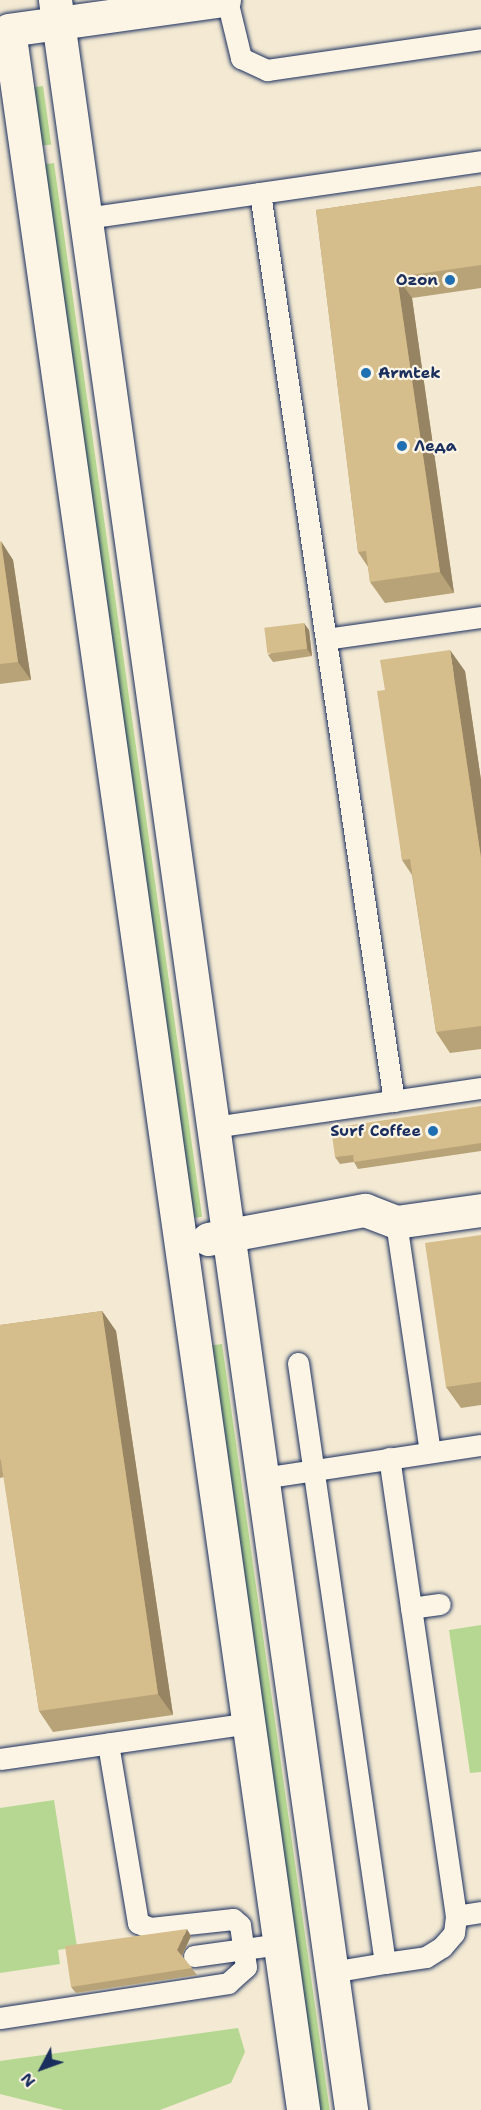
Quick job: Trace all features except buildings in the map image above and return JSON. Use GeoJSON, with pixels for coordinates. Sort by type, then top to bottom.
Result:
{"type":"FeatureCollection","features":[{"type":"Feature","properties":{"kind":"street"},"geometry":{"type":"LineString","coordinates":[[226,0],[56,12],[9,30],[183,1243],[303,2110]]}},
{"type":"Feature","properties":{"kind":"street"},"geometry":{"type":"LineString","coordinates":[[56,12],[351,2110]]}},
{"type":"Feature","properties":{"kind":"street"},"geometry":{"type":"LineString","coordinates":[[183,1243],[364,1210],[396,1222],[481,1210]]}},
{"type":"Feature","properties":{"kind":"lane"},"geometry":{"type":"LineString","coordinates":[[226,0],[241,58],[267,70],[481,39]]}},
{"type":"Feature","properties":{"kind":"lane"},"geometry":{"type":"LineString","coordinates":[[86,218],[481,161]]}},
{"type":"Feature","properties":{"kind":"lane"},"geometry":{"type":"LineString","coordinates":[[260,193],[394,1101]]}},
{"type":"Feature","properties":{"kind":"lane"},"geometry":{"type":"LineString","coordinates":[[326,639],[481,617]]}},
{"type":"Feature","properties":{"kind":"lane"},"geometry":{"type":"LineString","coordinates":[[213,1127],[481,1088]]}},
{"type":"Feature","properties":{"kind":"lane"},"geometry":{"type":"LineString","coordinates":[[396,1222],[430,1452]]}},
{"type":"Feature","properties":{"kind":"lane"},"geometry":{"type":"LineString","coordinates":[[298,1363],[385,1964]]}},
{"type":"Feature","properties":{"kind":"lane"},"geometry":{"type":"LineString","coordinates":[[262,1478],[481,1445]]}},
{"type":"Feature","properties":{"kind":"lane"},"geometry":{"type":"LineString","coordinates":[[331,1972],[426,1957],[442,1947],[454,1933],[456,1916],[389,1458]]}},
{"type":"Feature","properties":{"kind":"lane"},"geometry":{"type":"LineString","coordinates":[[411,1608],[440,1604]]}},
{"type":"Feature","properties":{"kind":"lane"},"geometry":{"type":"LineString","coordinates":[[0,1757],[249,1723]]}},
{"type":"Feature","properties":{"kind":"lane"},"geometry":{"type":"LineString","coordinates":[[0,2018],[228,1983],[246,1967],[243,1949],[233,1919],[150,1928],[138,1923],[108,1743]]}},
{"type":"Feature","properties":{"kind":"lane"},"geometry":{"type":"LineString","coordinates":[[456,1916],[481,1912]]}},
{"type":"Feature","properties":{"kind":"lane"},"geometry":{"type":"LineString","coordinates":[[194,1956],[279,1944]]}},
{"type":"Feature","properties":{"kind":"green space"},"geometry":{"type":"Polygon","coordinates":[[[43,86],[51,144],[40,146],[32,88],[43,86]]]}},
{"type":"Feature","properties":{"kind":"green space"},"geometry":{"type":"Polygon","coordinates":[[[54,163],[202,1217],[191,1218],[43,165],[54,163]]]}},
{"type":"Feature","properties":{"kind":"green space"},"geometry":{"type":"Polygon","coordinates":[[[222,1344],[330,2110],[317,2110],[209,1346],[222,1344]]]}},
{"type":"Feature","properties":{"kind":"green space"},"geometry":{"type":"Polygon","coordinates":[[[481,1625],[481,1772],[470,1773],[449,1630],[481,1625]]]}},
{"type":"Feature","properties":{"kind":"green space"},"geometry":{"type":"Polygon","coordinates":[[[54,1800],[77,1947],[58,1950],[60,1964],[0,1973],[0,1808],[54,1800]]]}},
{"type":"Feature","properties":{"kind":"green space"},"geometry":{"type":"Polygon","coordinates":[[[238,2028],[245,2052],[231,2083],[160,2110],[64,2110],[0,2094],[0,2061],[238,2028]]]}},
{"type":"Feature","properties":{"kind":"place","name":"Ozon"},"geometry":{"type":"Point","coordinates":[450,280]}},
{"type":"Feature","properties":{"kind":"place","name":"Armtek"},"geometry":{"type":"Point","coordinates":[366,373]}},
{"type":"Feature","properties":{"kind":"place","name":"Леда"},"geometry":{"type":"Point","coordinates":[402,446]}},
{"type":"Feature","properties":{"kind":"place","name":"Surf Coffee"},"geometry":{"type":"Point","coordinates":[433,1131]}}]}
